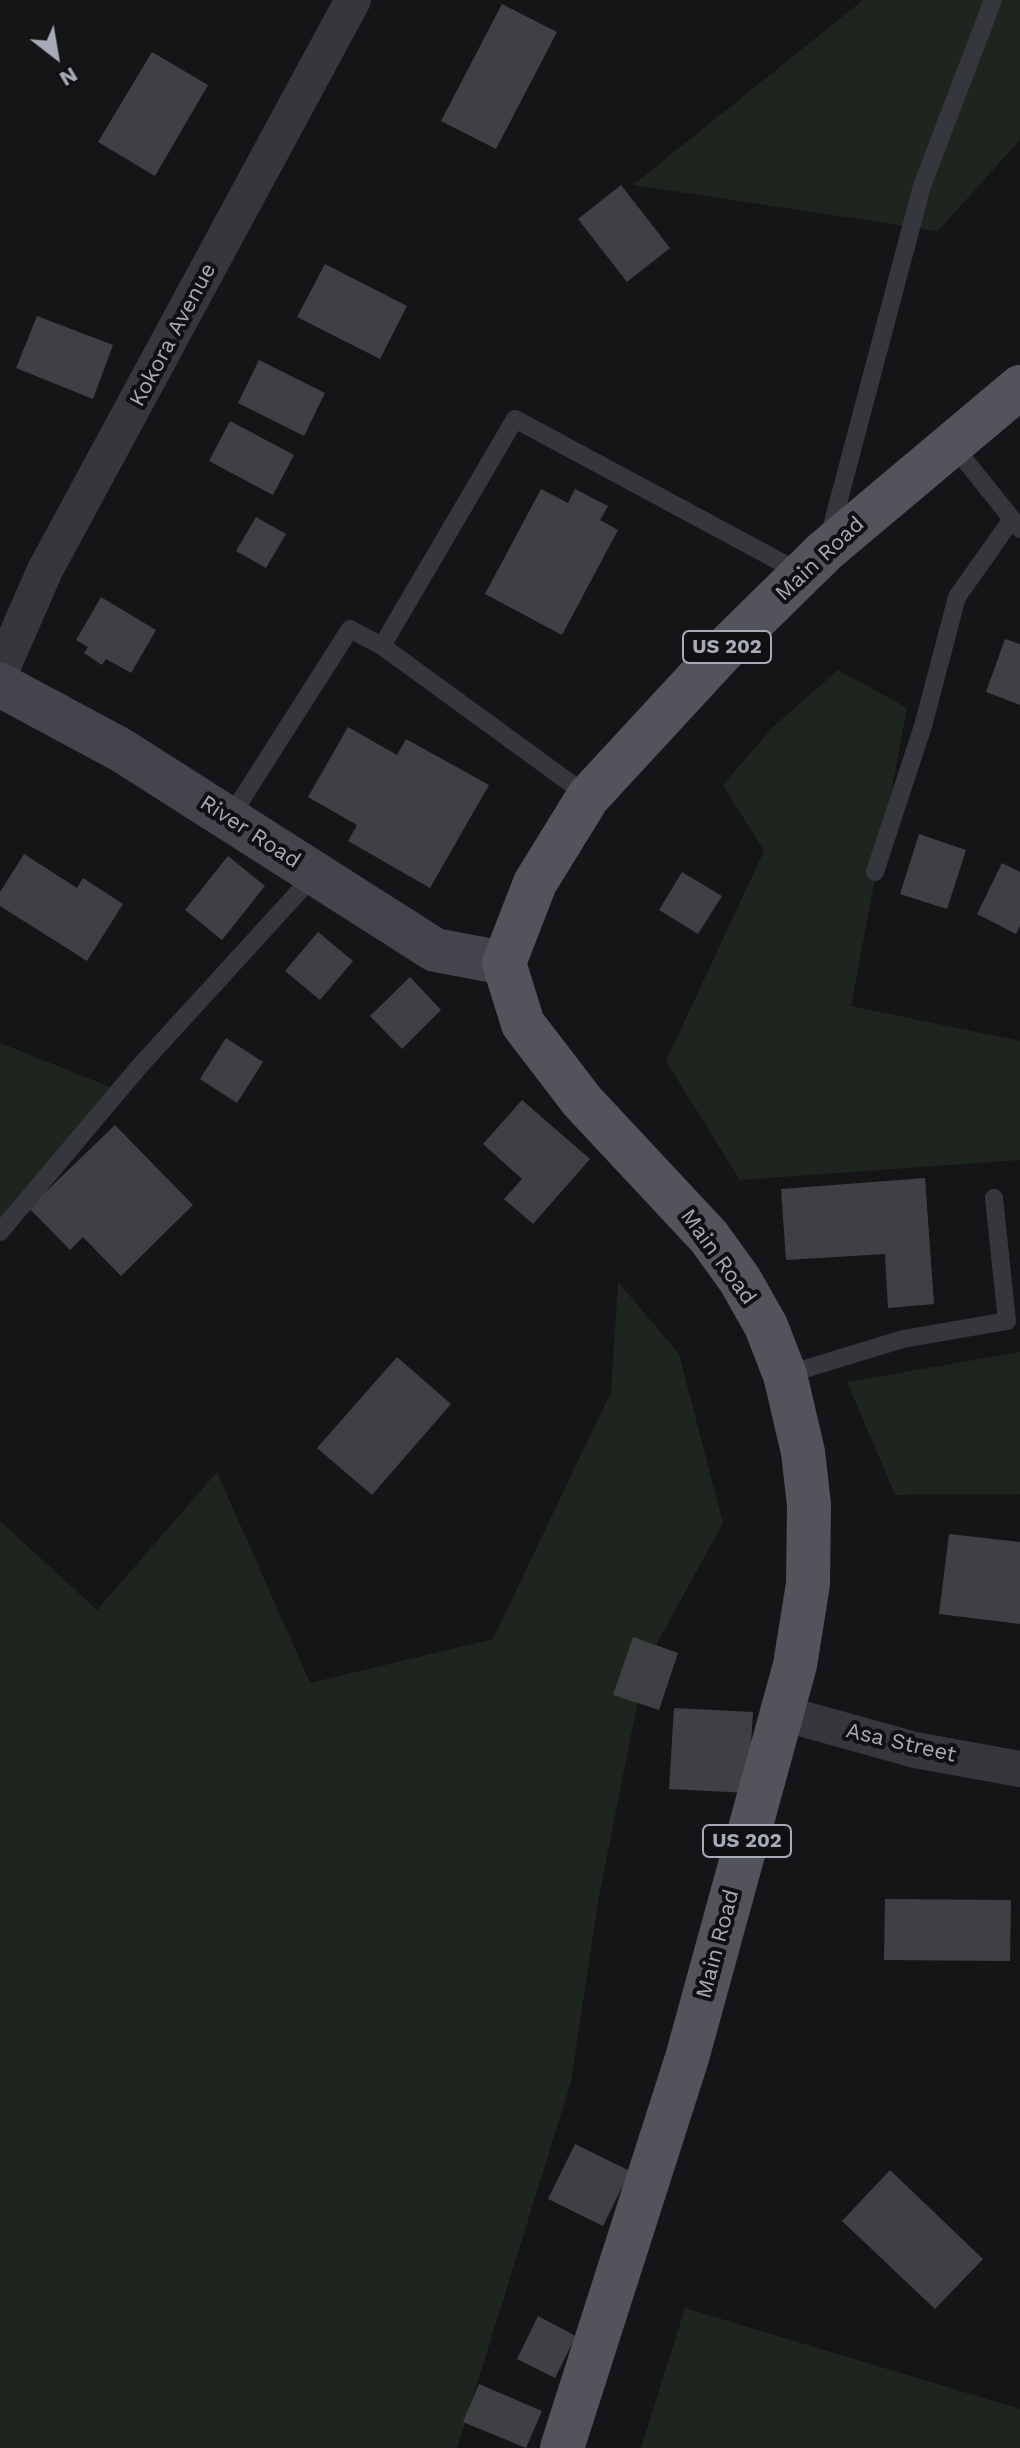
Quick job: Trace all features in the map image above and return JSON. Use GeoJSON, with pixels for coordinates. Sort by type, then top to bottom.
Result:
{"type":"FeatureCollection","features":[{"type":"Feature","properties":{"kind":"main road","name":"Main Road"},"geometry":{"type":"LineString","coordinates":[[562,2448],[687,2058],[795,1665],[808,1584],[809,1536],[803,1452],[785,1375],[766,1326],[740,1280],[709,1237],[582,1101],[523,1024],[504,963],[535,883],[588,797],[721,653],[814,562],[1020,387]]}},
{"type":"Feature","properties":{"kind":"street","name":"Kokora Avenue"},"geometry":{"type":"LineString","coordinates":[[0,673],[45,570],[353,0]]}},
{"type":"Feature","properties":{"kind":"street","name":"River Road"},"geometry":{"type":"LineString","coordinates":[[0,685],[121,750],[435,950],[504,963]]}},
{"type":"Feature","properties":{"kind":"street","name":"Asa Street"},"geometry":{"type":"LineString","coordinates":[[782,1713],[915,1750],[1020,1769]]}},
{"type":"Feature","properties":{"kind":"lane"},"geometry":{"type":"LineString","coordinates":[[382,646],[515,419],[814,562],[922,186],[993,0]]}},
{"type":"Feature","properties":{"kind":"lane"},"geometry":{"type":"LineString","coordinates":[[875,872],[923,726],[957,597],[1016,524],[952,444]]}},
{"type":"Feature","properties":{"kind":"lane"},"geometry":{"type":"LineString","coordinates":[[229,819],[350,629],[382,646],[588,797]]}},
{"type":"Feature","properties":{"kind":"lane"},"geometry":{"type":"LineString","coordinates":[[0,1232],[138,1068],[315,874]]}},
{"type":"Feature","properties":{"kind":"lane"},"geometry":{"type":"LineString","coordinates":[[785,1375],[903,1339],[1007,1321],[994,1198]]}},
{"type":"Feature","properties":{"kind":"shaded area"},"geometry":{"type":"Polygon","coordinates":[[[863,0],[1020,0],[1020,140],[938,231],[633,185],[863,0]]]}},
{"type":"Feature","properties":{"kind":"shaded area"},"geometry":{"type":"Polygon","coordinates":[[[838,670],[907,708],[851,1006],[1020,1041],[1020,1160],[740,1180],[666,1061],[764,851],[723,785],[773,727],[838,670]]]}},
{"type":"Feature","properties":{"kind":"shaded area"},"geometry":{"type":"Polygon","coordinates":[[[0,1043],[110,1087],[0,1226],[0,1043]]]}},
{"type":"Feature","properties":{"kind":"shaded area"},"geometry":{"type":"Polygon","coordinates":[[[618,1282],[679,1354],[723,1523],[645,1665],[599,1896],[571,2082],[457,2448],[0,2448],[0,1521],[97,1610],[217,1472],[310,1683],[493,1639],[611,1392],[618,1282]]]}},
{"type":"Feature","properties":{"kind":"shaded area"},"geometry":{"type":"Polygon","coordinates":[[[1020,1352],[1020,1494],[895,1495],[847,1382],[1020,1352]]]}},
{"type":"Feature","properties":{"kind":"shaded area"},"geometry":{"type":"Polygon","coordinates":[[[685,2308],[1020,2409],[1020,2448],[641,2448],[685,2308]]]}},
{"type":"Feature","properties":{"kind":"building"},"geometry":{"type":"Polygon","coordinates":[[[502,4],[557,32],[496,149],[441,121],[502,4]]]}},
{"type":"Feature","properties":{"kind":"building"},"geometry":{"type":"Polygon","coordinates":[[[152,52],[208,85],[155,176],[98,142],[152,52]]]}},
{"type":"Feature","properties":{"kind":"building"},"geometry":{"type":"Polygon","coordinates":[[[621,185],[670,248],[627,282],[578,219],[621,185]]]}},
{"type":"Feature","properties":{"kind":"building"},"geometry":{"type":"Polygon","coordinates":[[[325,264],[407,306],[380,359],[297,317],[325,264]]]}},
{"type":"Feature","properties":{"kind":"building"},"geometry":{"type":"Polygon","coordinates":[[[37,316],[113,345],[93,399],[16,368],[37,316]]]}},
{"type":"Feature","properties":{"kind":"building"},"geometry":{"type":"Polygon","coordinates":[[[259,360],[325,393],[304,436],[238,403],[259,360]]]}},
{"type":"Feature","properties":{"kind":"building"},"geometry":{"type":"Polygon","coordinates":[[[230,421],[294,455],[273,495],[209,461],[230,421]]]}},
{"type":"Feature","properties":{"kind":"building"},"geometry":{"type":"Polygon","coordinates":[[[541,489],[568,503],[575,489],[608,506],[600,520],[618,530],[562,635],[485,594],[541,489]]]}},
{"type":"Feature","properties":{"kind":"building"},"geometry":{"type":"Polygon","coordinates":[[[256,517],[286,534],[266,568],[236,551],[256,517]]]}},
{"type":"Feature","properties":{"kind":"building"},"geometry":{"type":"Polygon","coordinates":[[[101,597],[156,630],[131,673],[106,659],[102,665],[84,653],[88,647],[76,640],[101,597]]]}},
{"type":"Feature","properties":{"kind":"building"},"geometry":{"type":"Polygon","coordinates":[[[1005,639],[1020,644],[1020,705],[986,692],[1005,639]]]}},
{"type":"Feature","properties":{"kind":"building"},"geometry":{"type":"Polygon","coordinates":[[[348,727],[397,755],[406,739],[489,785],[430,888],[348,841],[357,825],[308,797],[348,727]]]}},
{"type":"Feature","properties":{"kind":"building"},"geometry":{"type":"Polygon","coordinates":[[[919,834],[966,850],[947,909],[900,894],[919,834]]]}},
{"type":"Feature","properties":{"kind":"building"},"geometry":{"type":"Polygon","coordinates":[[[24,854],[77,888],[83,878],[123,904],[87,961],[0,906],[0,892],[24,854]]]}},
{"type":"Feature","properties":{"kind":"building"},"geometry":{"type":"Polygon","coordinates":[[[228,856],[265,886],[222,940],[185,910],[228,856]]]}},
{"type":"Feature","properties":{"kind":"building"},"geometry":{"type":"Polygon","coordinates":[[[1002,863],[1020,872],[1020,926],[1016,934],[977,914],[1002,863]]]}},
{"type":"Feature","properties":{"kind":"building"},"geometry":{"type":"Polygon","coordinates":[[[682,872],[722,896],[698,934],[659,910],[682,872]]]}},
{"type":"Feature","properties":{"kind":"building"},"geometry":{"type":"Polygon","coordinates":[[[318,932],[353,961],[320,1000],[285,971],[318,932]]]}},
{"type":"Feature","properties":{"kind":"building"},"geometry":{"type":"Polygon","coordinates":[[[410,977],[441,1010],[402,1049],[370,1016],[410,977]]]}},
{"type":"Feature","properties":{"kind":"building"},"geometry":{"type":"Polygon","coordinates":[[[226,1038],[263,1062],[237,1103],[200,1079],[226,1038]]]}},
{"type":"Feature","properties":{"kind":"building"},"geometry":{"type":"Polygon","coordinates":[[[522,1100],[590,1159],[533,1224],[504,1199],[522,1179],[483,1144],[522,1100]]]}},
{"type":"Feature","properties":{"kind":"building"},"geometry":{"type":"Polygon","coordinates":[[[115,1125],[193,1205],[121,1276],[83,1237],[70,1250],[29,1208],[115,1125]]]}},
{"type":"Feature","properties":{"kind":"building"},"geometry":{"type":"Polygon","coordinates":[[[925,1178],[934,1304],[888,1308],[885,1254],[786,1260],[781,1189],[925,1178]]]}},
{"type":"Feature","properties":{"kind":"building"},"geometry":{"type":"Polygon","coordinates":[[[397,1357],[451,1404],[372,1495],[317,1448],[397,1357]]]}},
{"type":"Feature","properties":{"kind":"building"},"geometry":{"type":"Polygon","coordinates":[[[949,1534],[1020,1542],[1020,1624],[939,1614],[949,1534]]]}},
{"type":"Feature","properties":{"kind":"building"},"geometry":{"type":"Polygon","coordinates":[[[633,1637],[678,1653],[659,1710],[613,1695],[633,1637]]]}},
{"type":"Feature","properties":{"kind":"building"},"geometry":{"type":"Polygon","coordinates":[[[674,1708],[753,1712],[748,1793],[669,1789],[674,1708]]]}},
{"type":"Feature","properties":{"kind":"building"},"geometry":{"type":"Polygon","coordinates":[[[885,1899],[1011,1900],[1010,1961],[884,1960],[885,1899]]]}},
{"type":"Feature","properties":{"kind":"building"},"geometry":{"type":"Polygon","coordinates":[[[575,2144],[630,2171],[603,2226],[548,2199],[575,2144]]]}},
{"type":"Feature","properties":{"kind":"building"},"geometry":{"type":"Polygon","coordinates":[[[890,2170],[983,2259],[935,2309],[842,2221],[890,2170]]]}},
{"type":"Feature","properties":{"kind":"building"},"geometry":{"type":"Polygon","coordinates":[[[538,2316],[576,2336],[555,2378],[517,2359],[538,2316]]]}},
{"type":"Feature","properties":{"kind":"building"},"geometry":{"type":"Polygon","coordinates":[[[479,2384],[542,2411],[526,2448],[463,2422],[479,2384]]]}}]}
